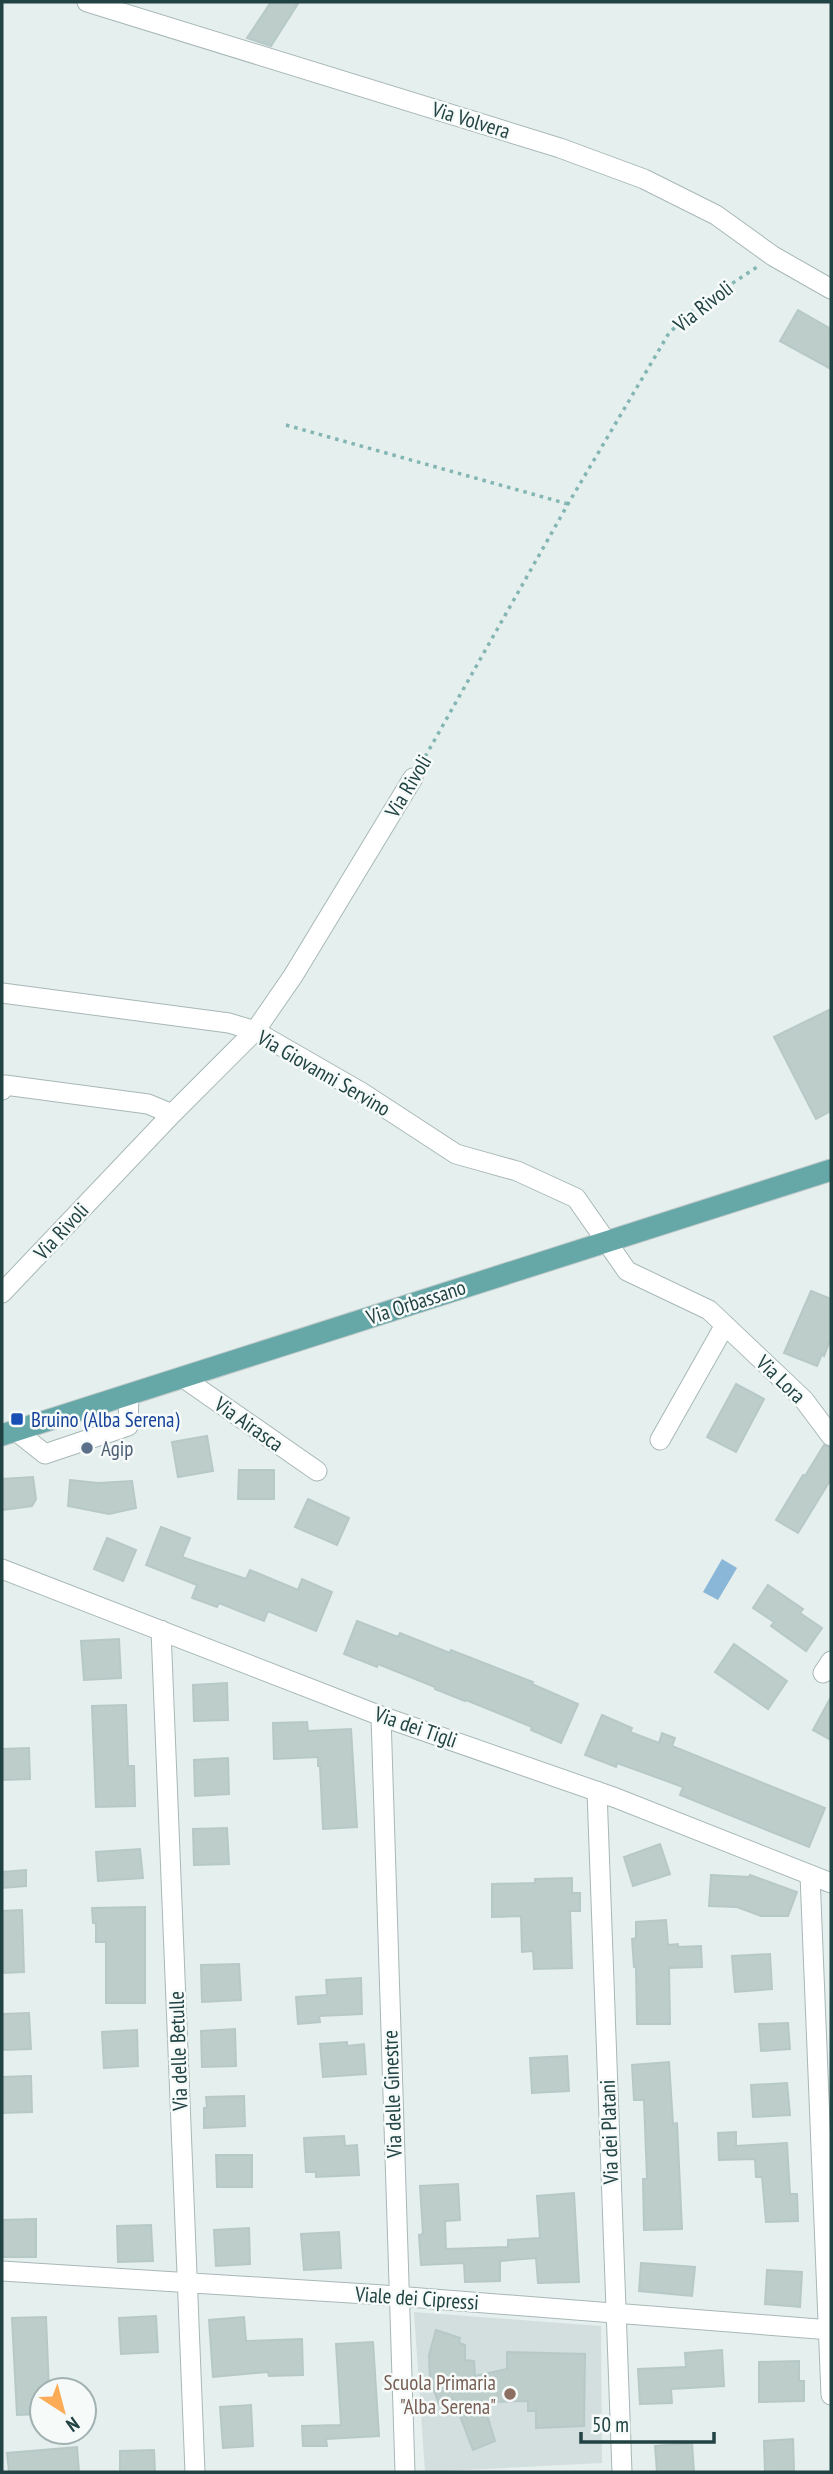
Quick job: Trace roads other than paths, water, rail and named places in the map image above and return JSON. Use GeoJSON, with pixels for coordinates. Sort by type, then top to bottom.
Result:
{"type":"FeatureCollection","features":[{"type":"Feature","properties":{"kind":"main road","name":"Via Orbassano"},"geometry":{"type":"LineString","coordinates":[[9,1433],[831,1170]]}},
{"type":"Feature","properties":{"kind":"street","name":"Via Volvera"},"geometry":{"type":"LineString","coordinates":[[87,2],[559,148],[644,179],[716,215],[773,256],[831,289]]}},
{"type":"Feature","properties":{"kind":"street","name":"Via Rivoli"},"geometry":{"type":"LineString","coordinates":[[2,1293],[255,1031],[293,976],[413,778]]}},
{"type":"Feature","properties":{"kind":"street","name":"Via Giovanni Servino"},"geometry":{"type":"LineString","coordinates":[[2,993],[229,1023],[255,1031],[361,1092],[456,1154],[517,1171],[576,1198],[608,1241]]}},
{"type":"Feature","properties":{"kind":"street"},"geometry":{"type":"LineString","coordinates":[[2,1090],[5,1085],[148,1104],[172,1114]]}},
{"type":"Feature","properties":{"kind":"street","name":"Via Lora"},"geometry":{"type":"LineString","coordinates":[[608,1241],[628,1270],[709,1310],[804,1400],[831,1436]]}},
{"type":"Feature","properties":{"kind":"street"},"geometry":{"type":"LineString","coordinates":[[660,1440],[725,1325]]}},
{"type":"Feature","properties":{"kind":"street","name":"Via Airasca"},"geometry":{"type":"LineString","coordinates":[[182,1377],[317,1471]]}},
{"type":"Feature","properties":{"kind":"street"},"geometry":{"type":"LineString","coordinates":[[9,1433],[44,1454],[128,1426],[129,1394]]}},
{"type":"Feature","properties":{"kind":"street","name":"Via dei Tigli"},"geometry":{"type":"LineString","coordinates":[[2,1569],[381,1716],[597,1791],[831,1883]]}},
{"type":"Feature","properties":{"kind":"street","name":"Via delle Betulle"},"geometry":{"type":"LineString","coordinates":[[161,1630],[195,2472]]}},
{"type":"Feature","properties":{"kind":"street","name":"Via delle Ginestre"},"geometry":{"type":"LineString","coordinates":[[381,1716],[405,2472]]}},
{"type":"Feature","properties":{"kind":"street","name":"Via dei Platani"},"geometry":{"type":"LineString","coordinates":[[597,1791],[622,2472]]}},
{"type":"Feature","properties":{"kind":"street"},"geometry":{"type":"LineString","coordinates":[[810,1875],[831,2395]]}},
{"type":"Feature","properties":{"kind":"street","name":"Viale dei Cipressi"},"geometry":{"type":"LineString","coordinates":[[2,2271],[188,2281],[830,2330]]}},
{"type":"Feature","properties":{"kind":"water"},"geometry":{"type":"Polygon","coordinates":[[[722,1559],[737,1568],[718,1600],[703,1592],[722,1559]]]}},
{"type":"Feature","properties":{"kind":"place","name":"Bruino (Alba Serena)"},"geometry":{"type":"Point","coordinates":[17,1419]}},
{"type":"Feature","properties":{"kind":"place","name":"Agip"},"geometry":{"type":"Point","coordinates":[87,1448]}},
{"type":"Feature","properties":{"kind":"place","name":"Scuola Primaria \"Alba Serena\""},"geometry":{"type":"Point","coordinates":[510,2394]}}]}
